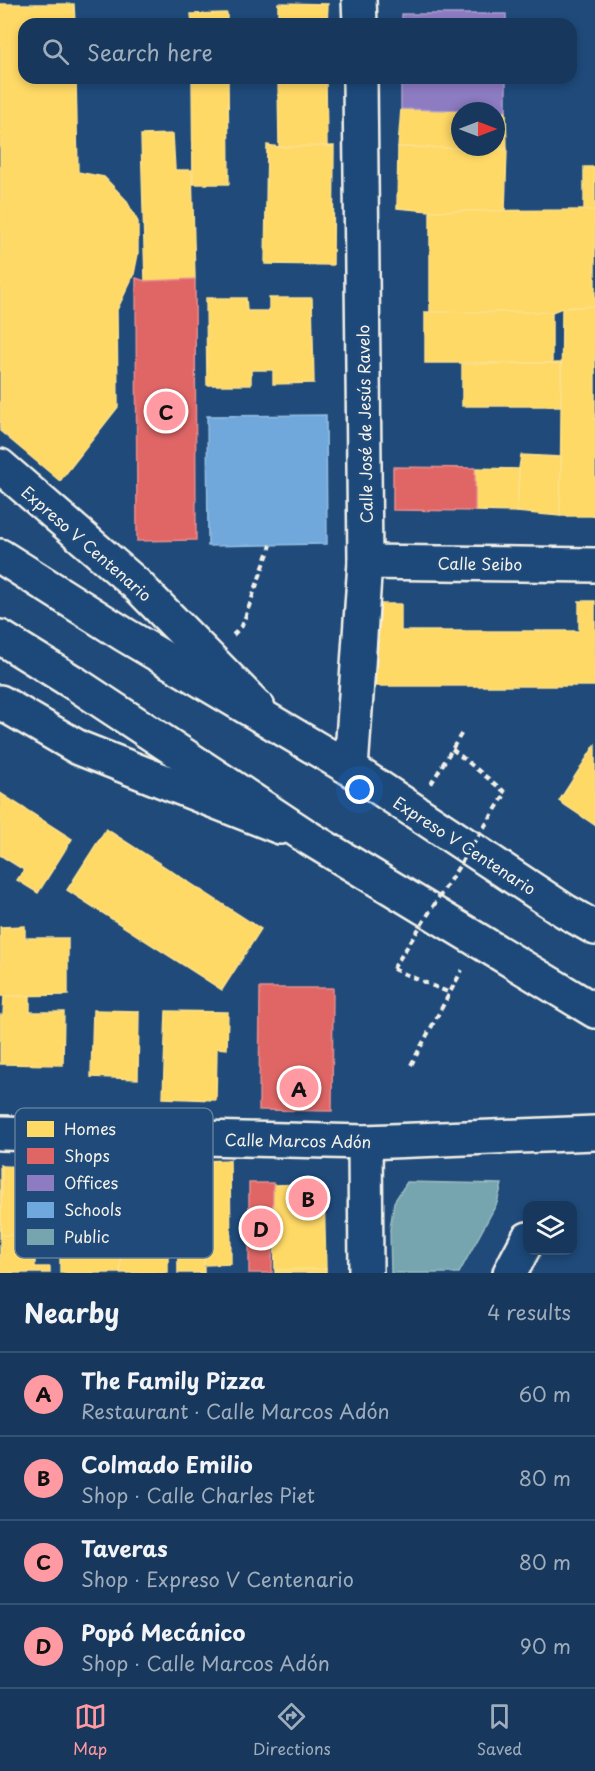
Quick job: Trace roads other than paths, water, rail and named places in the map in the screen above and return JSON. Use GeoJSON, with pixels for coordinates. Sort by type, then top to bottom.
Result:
{"type":"FeatureCollection","features":[{"type":"Feature","properties":{"kind":"street"},"geometry":{"type":"LineString","coordinates":[[360,0],[360,18]]}},
{"type":"Feature","properties":{"kind":"street","name":"Calle José de Jesús Ravelo"},"geometry":{"type":"LineString","coordinates":[[351,769],[365,562],[360,84]]}},
{"type":"Feature","properties":{"kind":"street","name":"Expreso V Centenario"},"geometry":{"type":"LineString","coordinates":[[0,466],[136,584],[274,724]]}},
{"type":"Feature","properties":{"kind":"street","name":"Expreso V Centenario"},"geometry":{"type":"LineString","coordinates":[[0,556],[125,635],[351,769],[565,911],[595,928]]}},
{"type":"Feature","properties":{"kind":"street","name":"Calle Seibo"},"geometry":{"type":"LineString","coordinates":[[365,562],[595,565]]}},
{"type":"Feature","properties":{"kind":"street"},"geometry":{"type":"LineString","coordinates":[[0,637],[76,684],[309,838],[595,1011]]}},
{"type":"Feature","properties":{"kind":"street"},"geometry":{"type":"LineString","coordinates":[[0,702],[79,748],[309,838]]}},
{"type":"Feature","properties":{"kind":"street","name":"Calle Marcos Adón"},"geometry":{"type":"LineString","coordinates":[[0,1133],[15,1133]]}},
{"type":"Feature","properties":{"kind":"street","name":"Calle Marcos Adón"},"geometry":{"type":"LineString","coordinates":[[213,1138],[365,1142],[595,1133]]}},
{"type":"Feature","properties":{"kind":"street"},"geometry":{"type":"LineString","coordinates":[[365,1142],[366,1273]]}},
{"type":"Feature","properties":{"kind":"street"},"geometry":{"type":"LineString","coordinates":[[510,1273],[523,1248]]}},
{"type":"Feature","properties":{"kind":"place","name":"Taveras"},"geometry":{"type":"Point","coordinates":[166,411]}},
{"type":"Feature","properties":{"kind":"place","name":"The Family Pizza"},"geometry":{"type":"Point","coordinates":[299,1088]}},
{"type":"Feature","properties":{"kind":"place","name":"Colmado Emilio"},"geometry":{"type":"Point","coordinates":[308,1198]}},
{"type":"Feature","properties":{"kind":"place","name":"Popó Mecánico"},"geometry":{"type":"Point","coordinates":[261,1228]}}]}
